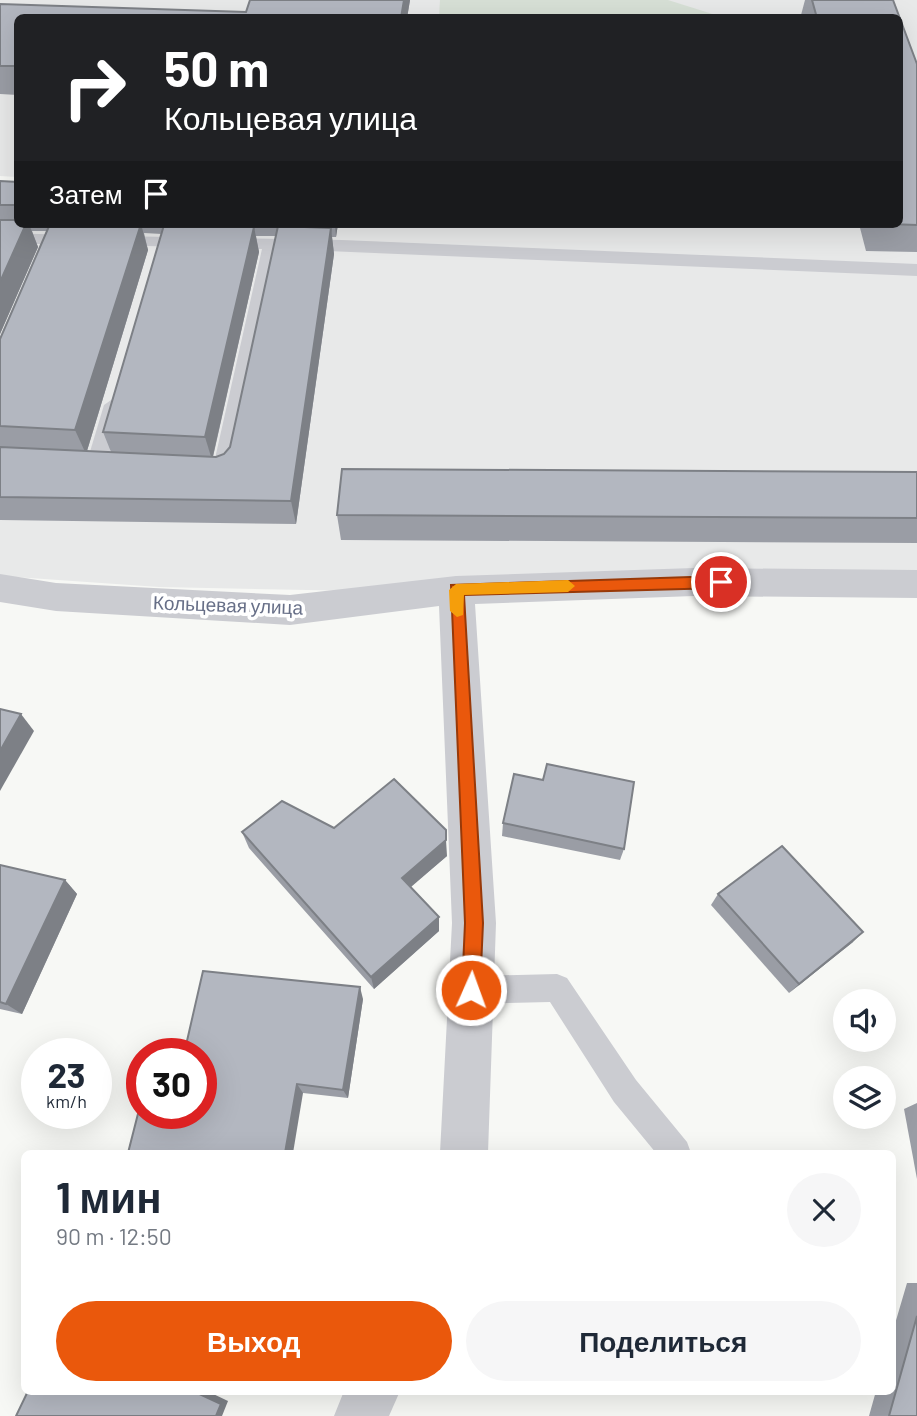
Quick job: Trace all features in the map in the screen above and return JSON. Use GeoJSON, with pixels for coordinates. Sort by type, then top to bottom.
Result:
{"type":"FeatureCollection","features":[{"type":"Feature","properties":{"kind":"street","name":"Кольцевая улица"},"geometry":{"type":"LineString","coordinates":[[0,588],[55,597],[290,610],[456,590],[694,582],[917,584]]}},
{"type":"Feature","properties":{"kind":"street"},"geometry":{"type":"LineString","coordinates":[[456,590],[474,923],[464,1150]]}},
{"type":"Feature","properties":{"kind":"street"},"geometry":{"type":"LineString","coordinates":[[361,1416],[371,1395]]}},
{"type":"Feature","properties":{"kind":"lane"},"geometry":{"type":"LineString","coordinates":[[0,238],[53,239],[160,249],[272,244],[917,270]]}},
{"type":"Feature","properties":{"kind":"lane"},"geometry":{"type":"LineString","coordinates":[[43,264],[53,239]]}},
{"type":"Feature","properties":{"kind":"lane"},"geometry":{"type":"LineString","coordinates":[[184,470],[223,471],[272,244]]}},
{"type":"Feature","properties":{"kind":"lane"},"geometry":{"type":"LineString","coordinates":[[119,386],[89,465],[121,466]]}},
{"type":"Feature","properties":{"kind":"lane"},"geometry":{"type":"LineString","coordinates":[[471,990],[558,988],[625,1091],[674,1150]]}},
{"type":"Feature","properties":{"kind":"shaded area"},"geometry":{"type":"Polygon","coordinates":[[[0,0],[917,0],[917,208],[903,52],[903,14],[14,14],[14,177],[0,176],[0,0]]]}},
{"type":"Feature","properties":{"kind":"shaded area"},"geometry":{"type":"Polygon","coordinates":[[[440,0],[668,0],[712,14],[439,14],[440,0]]]}},
{"type":"Feature","properties":{"kind":"shaded area"},"geometry":{"type":"Polygon","coordinates":[[[0,199],[14,218],[14,228],[903,228],[903,222],[917,222],[917,572],[361,591],[159,587],[15,577],[0,589],[0,199]]]}},
{"type":"Feature","properties":{"kind":"building"},"geometry":{"type":"Polygon","coordinates":[[[250,0],[404,0],[402,14],[14,14],[14,66],[0,66],[0,4],[246,12],[250,0]]]}},
{"type":"Feature","properties":{"kind":"building"},"geometry":{"type":"Polygon","coordinates":[[[812,0],[893,0],[898,14],[816,14],[812,0]]]}},
{"type":"Feature","properties":{"kind":"building"},"geometry":{"type":"Polygon","coordinates":[[[903,27],[917,64],[917,225],[903,225],[903,27]]]}},
{"type":"Feature","properties":{"kind":"building"},"geometry":{"type":"Polygon","coordinates":[[[0,181],[14,182],[14,205],[0,205],[0,181]]]}},
{"type":"Feature","properties":{"kind":"building"},"geometry":{"type":"Polygon","coordinates":[[[0,220],[14,220],[14,228],[24,228],[0,282],[0,220]]]}},
{"type":"Feature","properties":{"kind":"building"},"geometry":{"type":"Polygon","coordinates":[[[48,228],[140,228],[75,430],[0,426],[0,339],[48,228]]]}},
{"type":"Feature","properties":{"kind":"building"},"geometry":{"type":"Polygon","coordinates":[[[163,228],[254,228],[205,437],[103,432],[163,228]]]}},
{"type":"Feature","properties":{"kind":"building"},"geometry":{"type":"Polygon","coordinates":[[[278,228],[331,228],[291,501],[0,497],[0,447],[216,457],[224,454],[230,447],[278,228]]]}},
{"type":"Feature","properties":{"kind":"building"},"geometry":{"type":"Polygon","coordinates":[[[342,469],[917,472],[917,518],[337,515],[342,469]]]}},
{"type":"Feature","properties":{"kind":"building"},"geometry":{"type":"Polygon","coordinates":[[[0,709],[21,714],[0,751],[0,709]]]}},
{"type":"Feature","properties":{"kind":"building"},"geometry":{"type":"Polygon","coordinates":[[[547,764],[634,782],[624,849],[503,823],[514,774],[543,780],[547,764]]]}},
{"type":"Feature","properties":{"kind":"building"},"geometry":{"type":"Polygon","coordinates":[[[394,779],[446,830],[446,840],[402,878],[439,917],[371,977],[242,832],[282,801],[334,828],[394,779]]]}},
{"type":"Feature","properties":{"kind":"building"},"geometry":{"type":"Polygon","coordinates":[[[782,846],[863,932],[799,984],[718,894],[782,846]]]}},
{"type":"Feature","properties":{"kind":"building"},"geometry":{"type":"Polygon","coordinates":[[[0,865],[65,880],[6,1004],[0,1002],[0,865]]]}},
{"type":"Feature","properties":{"kind":"building"},"geometry":{"type":"Polygon","coordinates":[[[203,971],[360,987],[343,1090],[297,1084],[286,1150],[129,1150],[134,1129],[217,1129],[217,1038],[188,1038],[203,971]]]}},
{"type":"Feature","properties":{"kind":"building"},"geometry":{"type":"Polygon","coordinates":[[[917,1316],[917,1416],[889,1416],[917,1316]]]}},
{"type":"Feature","properties":{"kind":"building"},"geometry":{"type":"Polygon","coordinates":[[[26,1395],[202,1395],[221,1404],[216,1416],[16,1416],[26,1395]]]}},
{"type":"Feature","properties":{"kind":"slow traffic"},"geometry":{"type":"LineString","coordinates":[[457,611],[456,590],[568,586]]}},
{"type":"Feature","properties":{"kind":"route"},"geometry":{"type":"LineString","coordinates":[[471,990],[474,923],[456,590],[721,582]]}}]}
